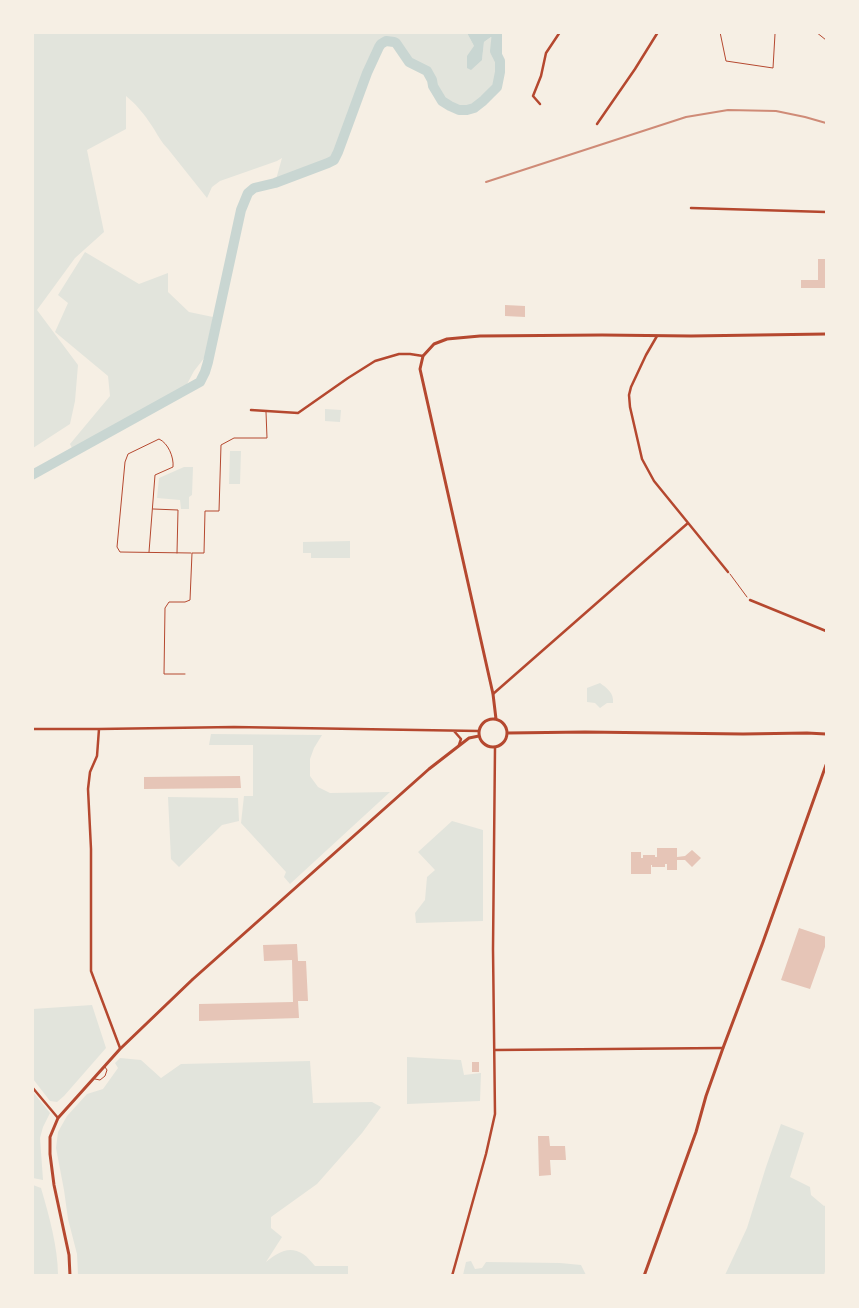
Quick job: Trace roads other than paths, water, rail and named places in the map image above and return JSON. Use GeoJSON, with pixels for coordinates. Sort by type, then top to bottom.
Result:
{"type":"FeatureCollection","features":[{"type":"Feature","properties":{"kind":"street"},"geometry":{"type":"LineString","coordinates":[[540,104],[533,96],[541,76],[546,53],[560,32]]}},
{"type":"Feature","properties":{"kind":"street"},"geometry":{"type":"LineString","coordinates":[[596,124],[635,69],[658,32]]}},
{"type":"Feature","properties":{"kind":"street"},"geometry":{"type":"LineString","coordinates":[[691,208],[826,212]]}},
{"type":"Feature","properties":{"kind":"street"},"geometry":{"type":"LineString","coordinates":[[496,719],[493,694],[420,369],[423,356],[434,344],[447,339],[499,335],[691,336],[826,334]]}},
{"type":"Feature","properties":{"kind":"street"},"geometry":{"type":"LineString","coordinates":[[658,335],[646,355],[629,395],[643,463],[654,481],[728,572]]}},
{"type":"Feature","properties":{"kind":"street"},"geometry":{"type":"LineString","coordinates":[[251,410],[298,413],[375,361],[399,354],[423,356]]}},
{"type":"Feature","properties":{"kind":"street"},"geometry":{"type":"LineString","coordinates":[[493,694],[688,523]]}},
{"type":"Feature","properties":{"kind":"street"},"geometry":{"type":"LineString","coordinates":[[749,599],[826,631]]}},
{"type":"Feature","properties":{"kind":"street"},"geometry":{"type":"LineString","coordinates":[[496,719],[502,722],[508,733],[502,745],[495,748],[488,747],[482,742],[479,733],[482,724],[496,719]]}},
{"type":"Feature","properties":{"kind":"street"},"geometry":{"type":"LineString","coordinates":[[32,729],[234,727],[453,730],[479,733]]}},
{"type":"Feature","properties":{"kind":"street"},"geometry":{"type":"LineString","coordinates":[[99,729],[97,756],[90,772],[89,780],[91,971],[120,1049]]}},
{"type":"Feature","properties":{"kind":"street"},"geometry":{"type":"LineString","coordinates":[[453,730],[461,738],[458,746]]}},
{"type":"Feature","properties":{"kind":"street"},"geometry":{"type":"LineString","coordinates":[[70,1276],[69,1255],[54,1185],[50,1154],[50,1137],[58,1118],[120,1049],[213,961],[429,769],[469,738],[479,733]]}},
{"type":"Feature","properties":{"kind":"street"},"geometry":{"type":"LineString","coordinates":[[508,733],[826,734]]}},
{"type":"Feature","properties":{"kind":"street"},"geometry":{"type":"LineString","coordinates":[[452,1276],[491,1136],[495,1114],[493,949],[495,748]]}},
{"type":"Feature","properties":{"kind":"street"},"geometry":{"type":"LineString","coordinates":[[644,1276],[696,1132],[706,1096],[765,938],[826,765]]}},
{"type":"Feature","properties":{"kind":"street"},"geometry":{"type":"LineString","coordinates":[[494,1050],[724,1048]]}},
{"type":"Feature","properties":{"kind":"street"},"geometry":{"type":"LineString","coordinates":[[32,1087],[58,1118]]}},
{"type":"Feature","properties":{"kind":"lane"},"geometry":{"type":"LineString","coordinates":[[720,32],[726,61],[773,68],[775,34],[777,32]]}},
{"type":"Feature","properties":{"kind":"lane"},"geometry":{"type":"LineString","coordinates":[[816,32],[826,40]]}},
{"type":"Feature","properties":{"kind":"lane"},"geometry":{"type":"LineString","coordinates":[[149,552],[155,475],[173,467],[174,460],[164,441],[159,439],[128,454],[125,462],[117,547],[120,552],[204,553],[205,511],[219,511],[221,445],[234,438],[267,438],[266,411]]}},
{"type":"Feature","properties":{"kind":"lane"},"geometry":{"type":"LineString","coordinates":[[152,509],[178,510],[177,553]]}},
{"type":"Feature","properties":{"kind":"lane"},"geometry":{"type":"LineString","coordinates":[[185,674],[164,674],[165,608],[169,602],[185,602],[190,600],[192,554]]}},
{"type":"Feature","properties":{"kind":"lane"},"geometry":{"type":"LineString","coordinates":[[93,1078],[100,1080],[105,1076],[107,1070],[104,1066]]}},
{"type":"Feature","properties":{"kind":"waterway"},"geometry":{"type":"LineString","coordinates":[[32,475],[200,382],[208,362],[241,210],[248,193],[254,188],[275,183],[334,160],[367,73],[381,44],[386,41],[396,43],[409,62],[427,71],[442,101],[459,110],[467,110],[474,108],[497,87],[500,72],[500,61],[495,51],[497,32]]}},
{"type":"Feature","properties":{"kind":"railway"},"geometry":{"type":"LineString","coordinates":[[486,182],[686,117],[728,110],[776,111],[826,123]]}}]}
